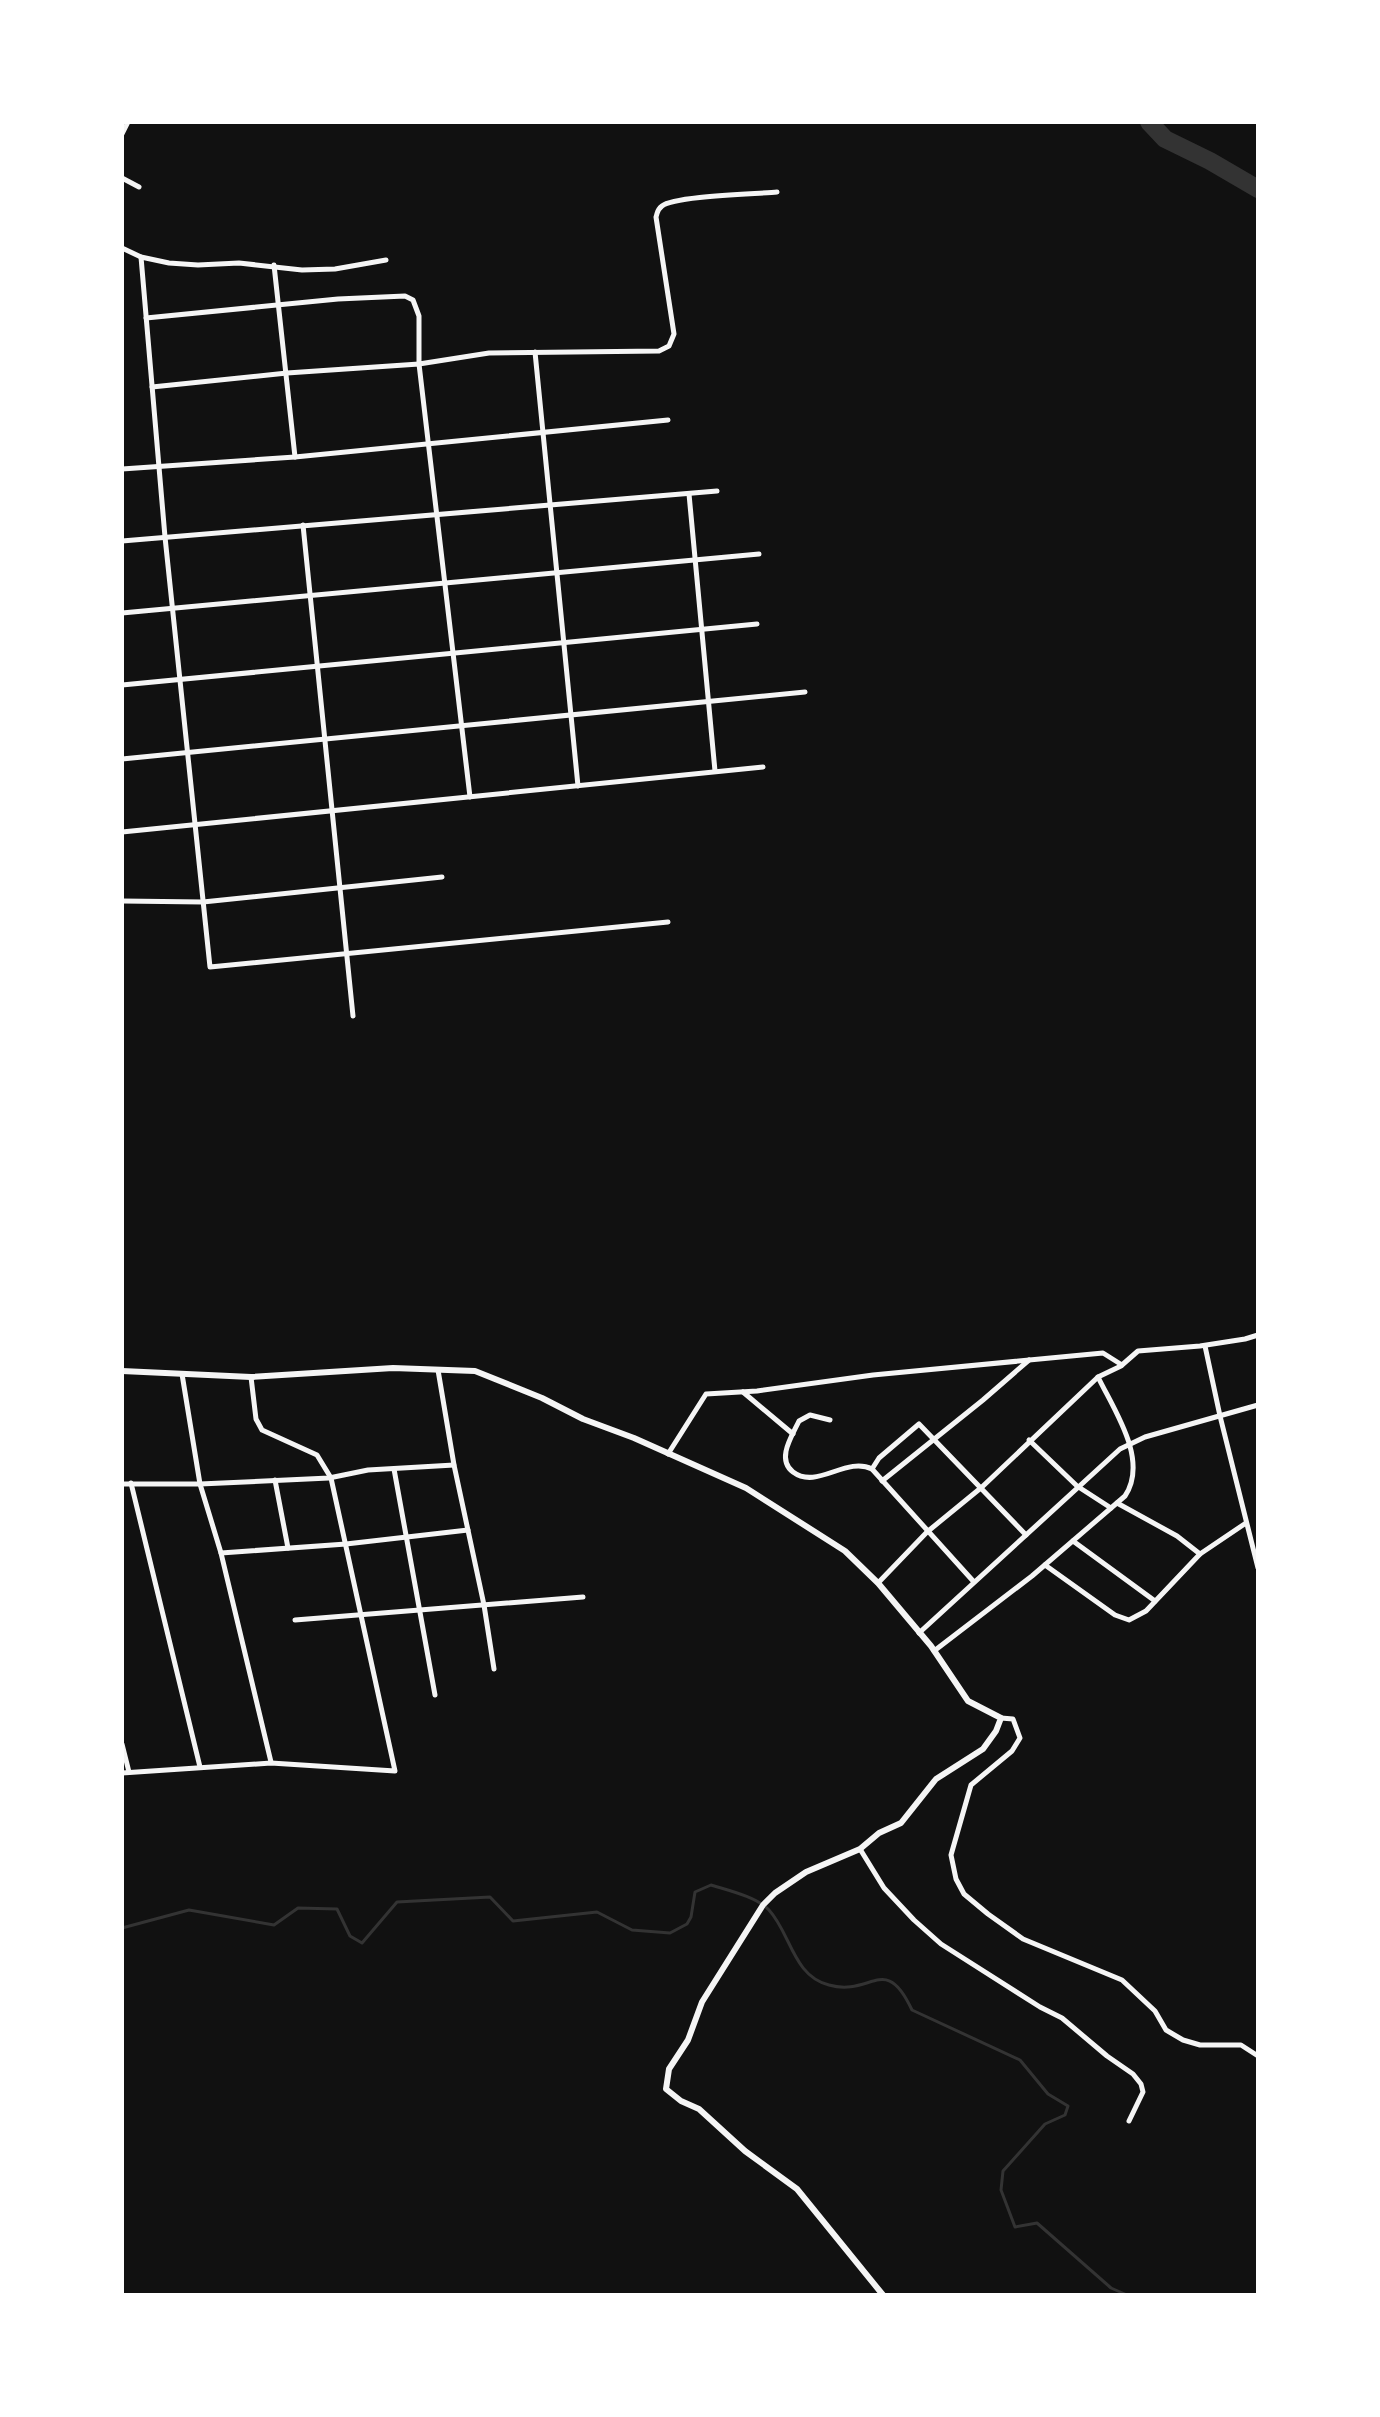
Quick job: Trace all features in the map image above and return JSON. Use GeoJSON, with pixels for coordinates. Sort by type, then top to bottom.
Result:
{"type":"FeatureCollection","features":[{"type":"Feature","properties":{"kind":"street"},"geometry":{"type":"LineString","coordinates":[[122,134],[128,122]]}},
{"type":"Feature","properties":{"kind":"street"},"geometry":{"type":"LineString","coordinates":[[122,178],[139,187]]}},
{"type":"Feature","properties":{"kind":"street"},"geometry":{"type":"LineString","coordinates":[[152,387],[419,364],[489,353],[659,351],[669,346],[674,334],[657,211],[662,205],[678,200],[777,192]]}},
{"type":"Feature","properties":{"kind":"street"},"geometry":{"type":"LineString","coordinates":[[122,248],[141,257],[183,265],[239,263],[302,270],[335,269],[386,260]]}},
{"type":"Feature","properties":{"kind":"street"},"geometry":{"type":"LineString","coordinates":[[141,257],[165,537],[210,967],[668,922]]}},
{"type":"Feature","properties":{"kind":"street"},"geometry":{"type":"LineString","coordinates":[[274,265],[295,457]]}},
{"type":"Feature","properties":{"kind":"street"},"geometry":{"type":"LineString","coordinates":[[146,318],[338,299],[405,296],[413,300],[418,311],[419,364],[470,797]]}},
{"type":"Feature","properties":{"kind":"street"},"geometry":{"type":"LineString","coordinates":[[535,352],[578,786]]}},
{"type":"Feature","properties":{"kind":"street"},"geometry":{"type":"LineString","coordinates":[[122,469],[295,457],[668,420]]}},
{"type":"Feature","properties":{"kind":"street"},"geometry":{"type":"LineString","coordinates":[[122,541],[717,491]]}},
{"type":"Feature","properties":{"kind":"street"},"geometry":{"type":"LineString","coordinates":[[689,494],[715,772]]}},
{"type":"Feature","properties":{"kind":"street"},"geometry":{"type":"LineString","coordinates":[[303,525],[353,1016]]}},
{"type":"Feature","properties":{"kind":"street"},"geometry":{"type":"LineString","coordinates":[[122,613],[759,554]]}},
{"type":"Feature","properties":{"kind":"street"},"geometry":{"type":"LineString","coordinates":[[122,685],[757,624]]}},
{"type":"Feature","properties":{"kind":"street"},"geometry":{"type":"LineString","coordinates":[[122,759],[805,692]]}},
{"type":"Feature","properties":{"kind":"street"},"geometry":{"type":"LineString","coordinates":[[122,832],[763,767]]}},
{"type":"Feature","properties":{"kind":"street"},"geometry":{"type":"LineString","coordinates":[[122,901],[203,902],[442,877]]}},
{"type":"Feature","properties":{"kind":"street"},"geometry":{"type":"LineString","coordinates":[[878,1583],[927,1532],[982,1487],[1098,1377],[1122,1365],[1138,1351],[1205,1346],[1258,1335]]}},
{"type":"Feature","properties":{"kind":"street"},"geometry":{"type":"LineString","coordinates":[[1205,1346],[1258,1568]]}},
{"type":"Feature","properties":{"kind":"street"},"geometry":{"type":"LineString","coordinates":[[668,1454],[706,1394],[1103,1353],[1122,1365]]}},
{"type":"Feature","properties":{"kind":"street"},"geometry":{"type":"LineString","coordinates":[[882,1481],[1029,1360]]}},
{"type":"Feature","properties":{"kind":"street"},"geometry":{"type":"LineString","coordinates":[[122,1371],[251,1377],[393,1368],[475,1371],[746,1488],[845,1551],[878,1583],[934,1651],[968,1701],[1001,1718],[1013,1719],[1020,1738],[1012,1751],[971,1785],[951,1855],[956,1879],[964,1894],[1023,1939],[1122,1980],[1155,2011],[1166,2030],[1183,2040],[1200,2045],[1241,2045],[1258,2056]]}},
{"type":"Feature","properties":{"kind":"street"},"geometry":{"type":"LineString","coordinates":[[438,1369],[494,1669]]}},
{"type":"Feature","properties":{"kind":"street"},"geometry":{"type":"LineString","coordinates":[[182,1374],[200,1484],[221,1553],[271,1763]]}},
{"type":"Feature","properties":{"kind":"street"},"geometry":{"type":"LineString","coordinates":[[122,1744],[126,1772],[271,1763],[395,1771],[329,1478],[317,1455],[262,1430],[256,1419],[251,1377]]}},
{"type":"Feature","properties":{"kind":"street"},"geometry":{"type":"LineString","coordinates":[[934,1651],[1045,1565],[1125,1496],[1134,1471],[1128,1444],[1098,1377]]}},
{"type":"Feature","properties":{"kind":"street"},"geometry":{"type":"LineString","coordinates":[[742,1392],[793,1434]]}},
{"type":"Feature","properties":{"kind":"street"},"geometry":{"type":"LineString","coordinates":[[919,1633],[1113,1454],[1128,1444],[1258,1405]]}},
{"type":"Feature","properties":{"kind":"street"},"geometry":{"type":"LineString","coordinates":[[830,1420],[816,1415],[799,1421],[785,1461],[788,1467],[799,1475],[811,1478],[838,1469],[867,1466],[872,1469],[974,1582]]}},
{"type":"Feature","properties":{"kind":"street"},"geometry":{"type":"LineString","coordinates":[[872,1469],[879,1458],[919,1424],[1026,1535]]}},
{"type":"Feature","properties":{"kind":"street"},"geometry":{"type":"LineString","coordinates":[[1029,1440],[1077,1486],[1111,1508]]}},
{"type":"Feature","properties":{"kind":"street"},"geometry":{"type":"LineString","coordinates":[[122,1484],[329,1478],[368,1470],[454,1465]]}},
{"type":"Feature","properties":{"kind":"street"},"geometry":{"type":"LineString","coordinates":[[394,1469],[435,1695]]}},
{"type":"Feature","properties":{"kind":"street"},"geometry":{"type":"LineString","coordinates":[[275,1480],[288,1548]]}},
{"type":"Feature","properties":{"kind":"street"},"geometry":{"type":"LineString","coordinates":[[131,1483],[200,1767]]}},
{"type":"Feature","properties":{"kind":"street"},"geometry":{"type":"LineString","coordinates":[[1117,1503],[1177,1536],[1200,1554]]}},
{"type":"Feature","properties":{"kind":"street"},"geometry":{"type":"LineString","coordinates":[[1045,1565],[1120,1618],[1134,1618],[1155,1601],[1200,1554],[1246,1523]]}},
{"type":"Feature","properties":{"kind":"street"},"geometry":{"type":"LineString","coordinates":[[221,1553],[346,1544],[468,1530]]}},
{"type":"Feature","properties":{"kind":"street"},"geometry":{"type":"LineString","coordinates":[[1073,1541],[1155,1601]]}},
{"type":"Feature","properties":{"kind":"street"},"geometry":{"type":"LineString","coordinates":[[295,1620],[583,1597]]}},
{"type":"Feature","properties":{"kind":"street"},"geometry":{"type":"LineString","coordinates":[[883,2295],[797,2189],[745,2151],[699,2109],[681,2101],[666,2089],[669,2069],[688,2040],[702,2002],[763,1905],[806,1872],[860,1849],[879,1833],[901,1823],[936,1779],[983,1749],[1001,1718]]}},
{"type":"Feature","properties":{"kind":"street"},"geometry":{"type":"LineString","coordinates":[[860,1849],[884,1888],[941,1944],[1062,2018],[1138,2079],[1143,2092],[1129,2121]]}},
{"type":"Feature","properties":{"kind":"waterway"},"geometry":{"type":"LineString","coordinates":[[1149,122],[1165,139],[1258,189]]}},
{"type":"Feature","properties":{"kind":"waterway"},"geometry":{"type":"LineString","coordinates":[[122,1928],[189,1910],[274,1925],[298,1908],[337,1909],[350,1936],[362,1943],[397,1902],[490,1897],[513,1921],[597,1912],[632,1930],[670,1933],[687,1924],[695,1892],[711,1885],[742,1894],[769,1910],[800,1964],[817,1980],[844,1987],[876,1980],[894,1983],[912,2010],[1020,2060],[1048,2094],[1068,2106],[1065,2115],[1045,2124],[1003,2171],[1001,2190],[1015,2227],[1037,2223],[1111,2288],[1127,2295]]}}]}
